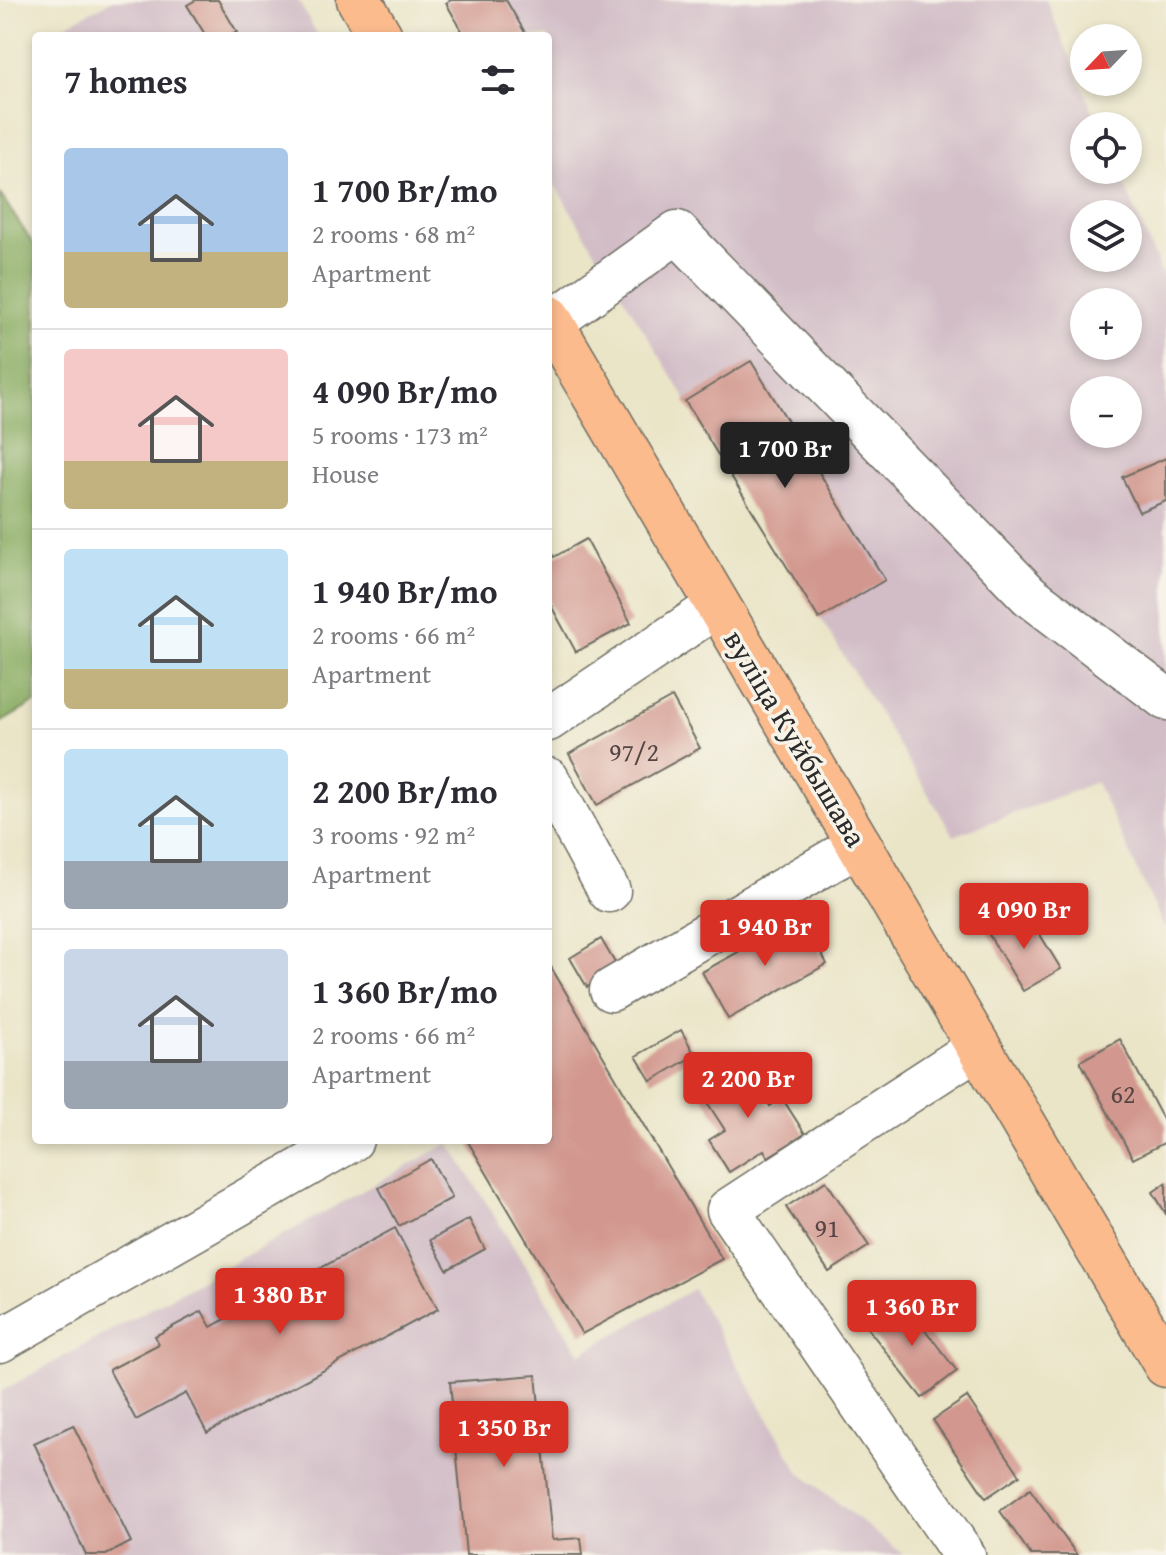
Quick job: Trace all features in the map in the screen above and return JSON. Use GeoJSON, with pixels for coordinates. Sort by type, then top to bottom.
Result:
{"type":"FeatureCollection","features":[{"type":"Feature","properties":{"kind":"main road","name":"вуліца Куйбышава"},"geometry":{"type":"LineString","coordinates":[[552,326],[1166,1365]]}},
{"type":"Feature","properties":{"kind":"lane"},"geometry":{"type":"LineString","coordinates":[[552,319],[677,232],[1029,595],[1166,699]]}},
{"type":"Feature","properties":{"kind":"lane"},"geometry":{"type":"LineString","coordinates":[[552,717],[717,606]]}},
{"type":"Feature","properties":{"kind":"lane"},"geometry":{"type":"LineString","coordinates":[[552,786],[609,891]]}},
{"type":"Feature","properties":{"kind":"lane"},"geometry":{"type":"LineString","coordinates":[[611,990],[860,844]]}},
{"type":"Feature","properties":{"kind":"lane"},"geometry":{"type":"LineString","coordinates":[[964,1555],[728,1210],[978,1047]]}},
{"type":"Feature","properties":{"kind":"lane"},"geometry":{"type":"LineString","coordinates":[[0,1341],[345,1144]]}},
{"type":"Feature","properties":{"kind":"shaded area"},"geometry":{"type":"Polygon","coordinates":[[[113,0],[298,0],[316,32],[53,32],[113,0]]]}},
{"type":"Feature","properties":{"kind":"shaded area"},"geometry":{"type":"Polygon","coordinates":[[[443,0],[1046,0],[1070,57],[1070,96],[1086,96],[1093,112],[1070,112],[1070,184],[1124,184],[1131,200],[1070,200],[1070,272],[1142,272],[1142,226],[1166,283],[1166,931],[1096,782],[954,836],[552,181],[552,32],[463,32],[443,0]]]}},
{"type":"Feature","properties":{"kind":"shaded area"},"geometry":{"type":"Polygon","coordinates":[[[450,1144],[580,1354],[693,1289],[800,1473],[904,1555],[0,1555],[0,1392],[450,1144]]]}},
{"type":"Feature","properties":{"kind":"green space"},"geometry":{"type":"Polygon","coordinates":[[[0,194],[32,242],[32,704],[0,723],[0,194]]]}},
{"type":"Feature","properties":{"kind":"building"},"geometry":{"type":"Polygon","coordinates":[[[196,0],[218,0],[237,32],[204,32],[187,5],[196,0]]]}},
{"type":"Feature","properties":{"kind":"building"},"geometry":{"type":"Polygon","coordinates":[[[451,0],[506,0],[525,32],[463,32],[446,3],[451,0]]]}},
{"type":"Feature","properties":{"kind":"building"},"geometry":{"type":"Polygon","coordinates":[[[751,361],[885,580],[819,619],[685,401],[751,361]]]}},
{"type":"Feature","properties":{"kind":"building"},"geometry":{"type":"Polygon","coordinates":[[[1166,458],[1166,501],[1139,512],[1122,477],[1166,458]]]}},
{"type":"Feature","properties":{"kind":"building"},"geometry":{"type":"Polygon","coordinates":[[[586,539],[631,623],[576,652],[552,607],[552,553],[554,557],[586,539]]]}},
{"type":"Feature","properties":{"kind":"building"},"geometry":{"type":"Polygon","coordinates":[[[672,697],[700,748],[597,805],[569,754],[672,697]]]}},
{"type":"Feature","properties":{"kind":"building"},"geometry":{"type":"Polygon","coordinates":[[[1025,910],[1061,969],[1023,991],[988,933],[1025,910]]]}},
{"type":"Feature","properties":{"kind":"building"},"geometry":{"type":"Polygon","coordinates":[[[802,917],[827,964],[728,1019],[702,972],[802,917]]]}},
{"type":"Feature","properties":{"kind":"building"},"geometry":{"type":"Polygon","coordinates":[[[601,939],[618,968],[587,987],[570,958],[601,939]]]}},
{"type":"Feature","properties":{"kind":"building"},"geometry":{"type":"Polygon","coordinates":[[[552,969],[722,1259],[582,1334],[469,1144],[552,1144],[552,969]]]}},
{"type":"Feature","properties":{"kind":"building"},"geometry":{"type":"Polygon","coordinates":[[[681,1030],[695,1055],[651,1081],[636,1056],[681,1030]]]}},
{"type":"Feature","properties":{"kind":"building"},"geometry":{"type":"Polygon","coordinates":[[[1120,1039],[1166,1125],[1166,1142],[1133,1159],[1080,1061],[1120,1039]]]}},
{"type":"Feature","properties":{"kind":"building"},"geometry":{"type":"Polygon","coordinates":[[[743,1065],[770,1106],[782,1098],[805,1134],[768,1157],[764,1150],[729,1172],[709,1140],[725,1130],[701,1093],[743,1065]]]}},
{"type":"Feature","properties":{"kind":"building"},"geometry":{"type":"Polygon","coordinates":[[[431,1159],[452,1198],[399,1226],[379,1188],[431,1159]]]}},
{"type":"Feature","properties":{"kind":"building"},"geometry":{"type":"Polygon","coordinates":[[[826,1181],[869,1246],[829,1272],[786,1207],[826,1181]]]}},
{"type":"Feature","properties":{"kind":"building"},"geometry":{"type":"Polygon","coordinates":[[[1166,1183],[1166,1214],[1153,1192],[1166,1183]]]}},
{"type":"Feature","properties":{"kind":"building"},"geometry":{"type":"Polygon","coordinates":[[[469,1219],[485,1249],[447,1270],[430,1240],[469,1219]]]}},
{"type":"Feature","properties":{"kind":"building"},"geometry":{"type":"Polygon","coordinates":[[[395,1228],[438,1309],[207,1433],[186,1393],[136,1420],[109,1370],[159,1344],[155,1336],[202,1311],[211,1327],[395,1228]]]}},
{"type":"Feature","properties":{"kind":"building"},"geometry":{"type":"Polygon","coordinates":[[[901,1299],[957,1371],[922,1398],[866,1326],[901,1299]]]}},
{"type":"Feature","properties":{"kind":"building"},"geometry":{"type":"Polygon","coordinates":[[[536,1375],[552,1540],[581,1538],[583,1555],[466,1555],[450,1382],[536,1375]]]}},
{"type":"Feature","properties":{"kind":"building"},"geometry":{"type":"Polygon","coordinates":[[[967,1397],[1020,1475],[986,1498],[933,1420],[967,1397]]]}},
{"type":"Feature","properties":{"kind":"building"},"geometry":{"type":"Polygon","coordinates":[[[73,1425],[131,1542],[106,1555],[86,1555],[34,1443],[73,1425]]]}},
{"type":"Feature","properties":{"kind":"building"},"geometry":{"type":"Polygon","coordinates":[[[1030,1489],[1077,1555],[1031,1555],[1000,1511],[1030,1489]]]}}]}
